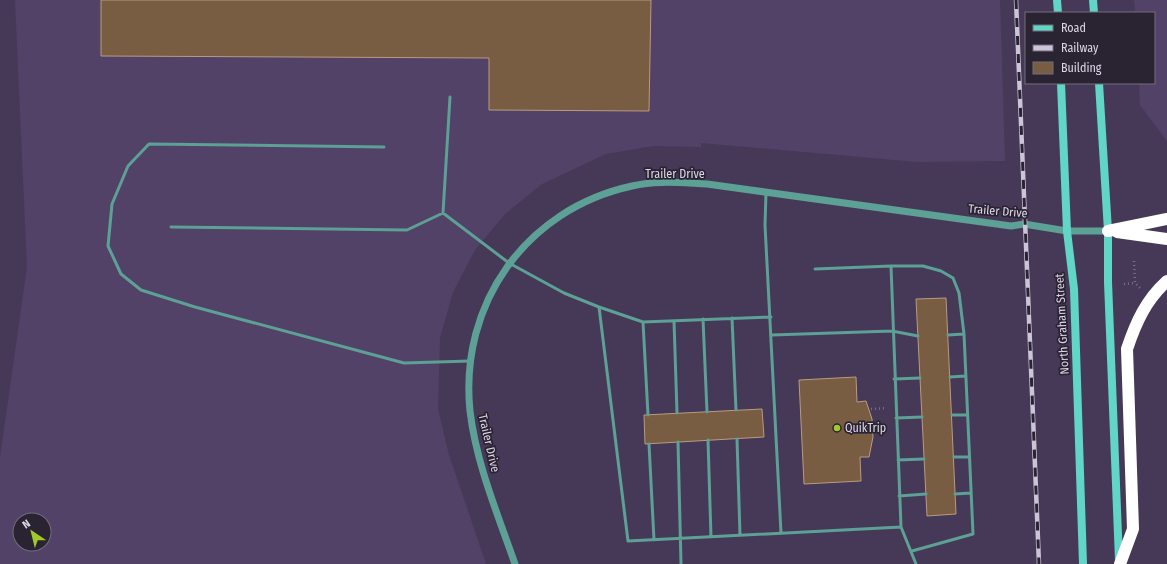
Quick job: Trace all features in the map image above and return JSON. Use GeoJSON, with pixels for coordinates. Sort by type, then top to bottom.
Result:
{"type":"FeatureCollection","features":[{"type":"Feature","properties":{"kind":"highway"},"geometry":{"type":"LineString","coordinates":[[1108,231],[1167,219]]}},
{"type":"Feature","properties":{"kind":"highway"},"geometry":{"type":"LineString","coordinates":[[1108,231],[1167,239]]}},
{"type":"Feature","properties":{"kind":"highway"},"geometry":{"type":"LineString","coordinates":[[1120,564],[1133,529],[1127,349],[1139,316],[1146,305],[1167,281]]}},
{"type":"Feature","properties":{"kind":"main road"},"geometry":{"type":"LineString","coordinates":[[1057,0],[1058,12]]}},
{"type":"Feature","properties":{"kind":"main road"},"geometry":{"type":"LineString","coordinates":[[1093,0],[1094,12]]}},
{"type":"Feature","properties":{"kind":"main road","name":"North Graham Street"},"geometry":{"type":"LineString","coordinates":[[1061,84],[1067,231],[1074,289],[1084,564]]}},
{"type":"Feature","properties":{"kind":"main road"},"geometry":{"type":"LineString","coordinates":[[1099,84],[1108,231],[1108,286],[1120,564]]}},
{"type":"Feature","properties":{"kind":"street","name":"Trailer Drive"},"geometry":{"type":"LineString","coordinates":[[515,564],[485,475],[472,428],[469,384],[470,361],[478,324],[484,306],[509,263],[539,232],[561,215],[587,201],[633,186],[664,182],[707,184],[1011,226],[1024,224],[1067,231],[1108,231]]}},
{"type":"Feature","properties":{"kind":"lane"},"geometry":{"type":"LineString","coordinates":[[443,213],[450,97]]}},
{"type":"Feature","properties":{"kind":"lane"},"geometry":{"type":"LineString","coordinates":[[384,147],[149,144],[128,166],[112,204],[108,246],[120,274],[141,290],[148,293],[404,363],[470,361]]}},
{"type":"Feature","properties":{"kind":"lane"},"geometry":{"type":"LineString","coordinates":[[766,192],[765,225],[772,335],[781,533]]}},
{"type":"Feature","properties":{"kind":"lane"},"geometry":{"type":"LineString","coordinates":[[171,227],[407,230],[443,213]]}},
{"type":"Feature","properties":{"kind":"lane"},"geometry":{"type":"LineString","coordinates":[[443,213],[509,263],[564,293],[643,322],[771,317]]}},
{"type":"Feature","properties":{"kind":"lane"},"geometry":{"type":"LineString","coordinates":[[891,266],[892,331],[900,527],[912,551],[916,564]]}},
{"type":"Feature","properties":{"kind":"lane"},"geometry":{"type":"LineString","coordinates":[[815,269],[923,266],[942,271],[953,278],[959,293],[964,334],[973,534],[912,551]]}},
{"type":"Feature","properties":{"kind":"lane"},"geometry":{"type":"LineString","coordinates":[[599,307],[628,541],[900,527]]}},
{"type":"Feature","properties":{"kind":"lane"},"geometry":{"type":"LineString","coordinates":[[732,318],[736,410]]}},
{"type":"Feature","properties":{"kind":"lane"},"geometry":{"type":"LineString","coordinates":[[703,319],[707,412]]}},
{"type":"Feature","properties":{"kind":"lane"},"geometry":{"type":"LineString","coordinates":[[674,320],[677,413]]}},
{"type":"Feature","properties":{"kind":"lane"},"geometry":{"type":"LineString","coordinates":[[643,322],[648,415]]}},
{"type":"Feature","properties":{"kind":"lane"},"geometry":{"type":"LineString","coordinates":[[772,335],[892,331],[918,336]]}},
{"type":"Feature","properties":{"kind":"lane"},"geometry":{"type":"LineString","coordinates":[[948,335],[964,334]]}},
{"type":"Feature","properties":{"kind":"lane"},"geometry":{"type":"LineString","coordinates":[[950,377],[966,376]]}},
{"type":"Feature","properties":{"kind":"lane"},"geometry":{"type":"LineString","coordinates":[[894,379],[920,378]]}},
{"type":"Feature","properties":{"kind":"lane"},"geometry":{"type":"LineString","coordinates":[[952,415],[967,415]]}},
{"type":"Feature","properties":{"kind":"lane"},"geometry":{"type":"LineString","coordinates":[[896,418],[922,417]]}},
{"type":"Feature","properties":{"kind":"lane"},"geometry":{"type":"LineString","coordinates":[[737,439],[740,535]]}},
{"type":"Feature","properties":{"kind":"lane"},"geometry":{"type":"LineString","coordinates":[[708,440],[711,537]]}},
{"type":"Feature","properties":{"kind":"lane"},"geometry":{"type":"LineString","coordinates":[[678,442],[682,538],[681,564]]}},
{"type":"Feature","properties":{"kind":"lane"},"geometry":{"type":"LineString","coordinates":[[649,444],[654,540]]}},
{"type":"Feature","properties":{"kind":"lane"},"geometry":{"type":"LineString","coordinates":[[954,458],[969,457]]}},
{"type":"Feature","properties":{"kind":"lane"},"geometry":{"type":"LineString","coordinates":[[898,460],[924,459]]}},
{"type":"Feature","properties":{"kind":"lane"},"geometry":{"type":"LineString","coordinates":[[955,494],[971,493]]}},
{"type":"Feature","properties":{"kind":"lane"},"geometry":{"type":"LineString","coordinates":[[899,496],[926,494]]}},
{"type":"Feature","properties":{"kind":"path"},"geometry":{"type":"LineString","coordinates":[[1134,260],[1135,283]]}},
{"type":"Feature","properties":{"kind":"path"},"geometry":{"type":"LineString","coordinates":[[1124,284],[1135,283],[1142,289]]}},
{"type":"Feature","properties":{"kind":"shaded area"},"geometry":{"type":"Polygon","coordinates":[[[15,0],[1000,0],[1005,161],[917,162],[701,143],[701,147],[653,146],[606,154],[542,184],[505,214],[475,250],[453,292],[440,338],[438,409],[449,455],[486,564],[0,564],[0,458],[27,267],[15,0]]]}},
{"type":"Feature","properties":{"kind":"shaded area"},"geometry":{"type":"Polygon","coordinates":[[[1134,0],[1167,0],[1167,141],[1140,105],[1139,84],[1155,84],[1155,12],[1135,12],[1134,0]]]}},
{"type":"Feature","properties":{"kind":"building"},"geometry":{"type":"Polygon","coordinates":[[[101,0],[651,0],[649,111],[489,110],[489,58],[101,56],[101,0]]]}},
{"type":"Feature","properties":{"kind":"building","name":"QuikTrip"},"geometry":{"type":"Polygon","coordinates":[[[946,298],[956,514],[927,516],[916,299],[946,298]]]}},
{"type":"Feature","properties":{"kind":"building","name":"QuikTrip"},"geometry":{"type":"Polygon","coordinates":[[[856,377],[857,402],[866,401],[872,419],[873,437],[869,457],[860,457],[861,481],[804,484],[799,380],[856,377]]]}},
{"type":"Feature","properties":{"kind":"building"},"geometry":{"type":"Polygon","coordinates":[[[762,409],[764,437],[645,444],[644,415],[762,409]]]}},
{"type":"Feature","properties":{"kind":"railway"},"geometry":{"type":"LineString","coordinates":[[1016,0],[1039,564]]}},
{"type":"Feature","properties":{"kind":"place","name":"QuikTrip"},"geometry":{"type":"Point","coordinates":[837,428]}}]}
